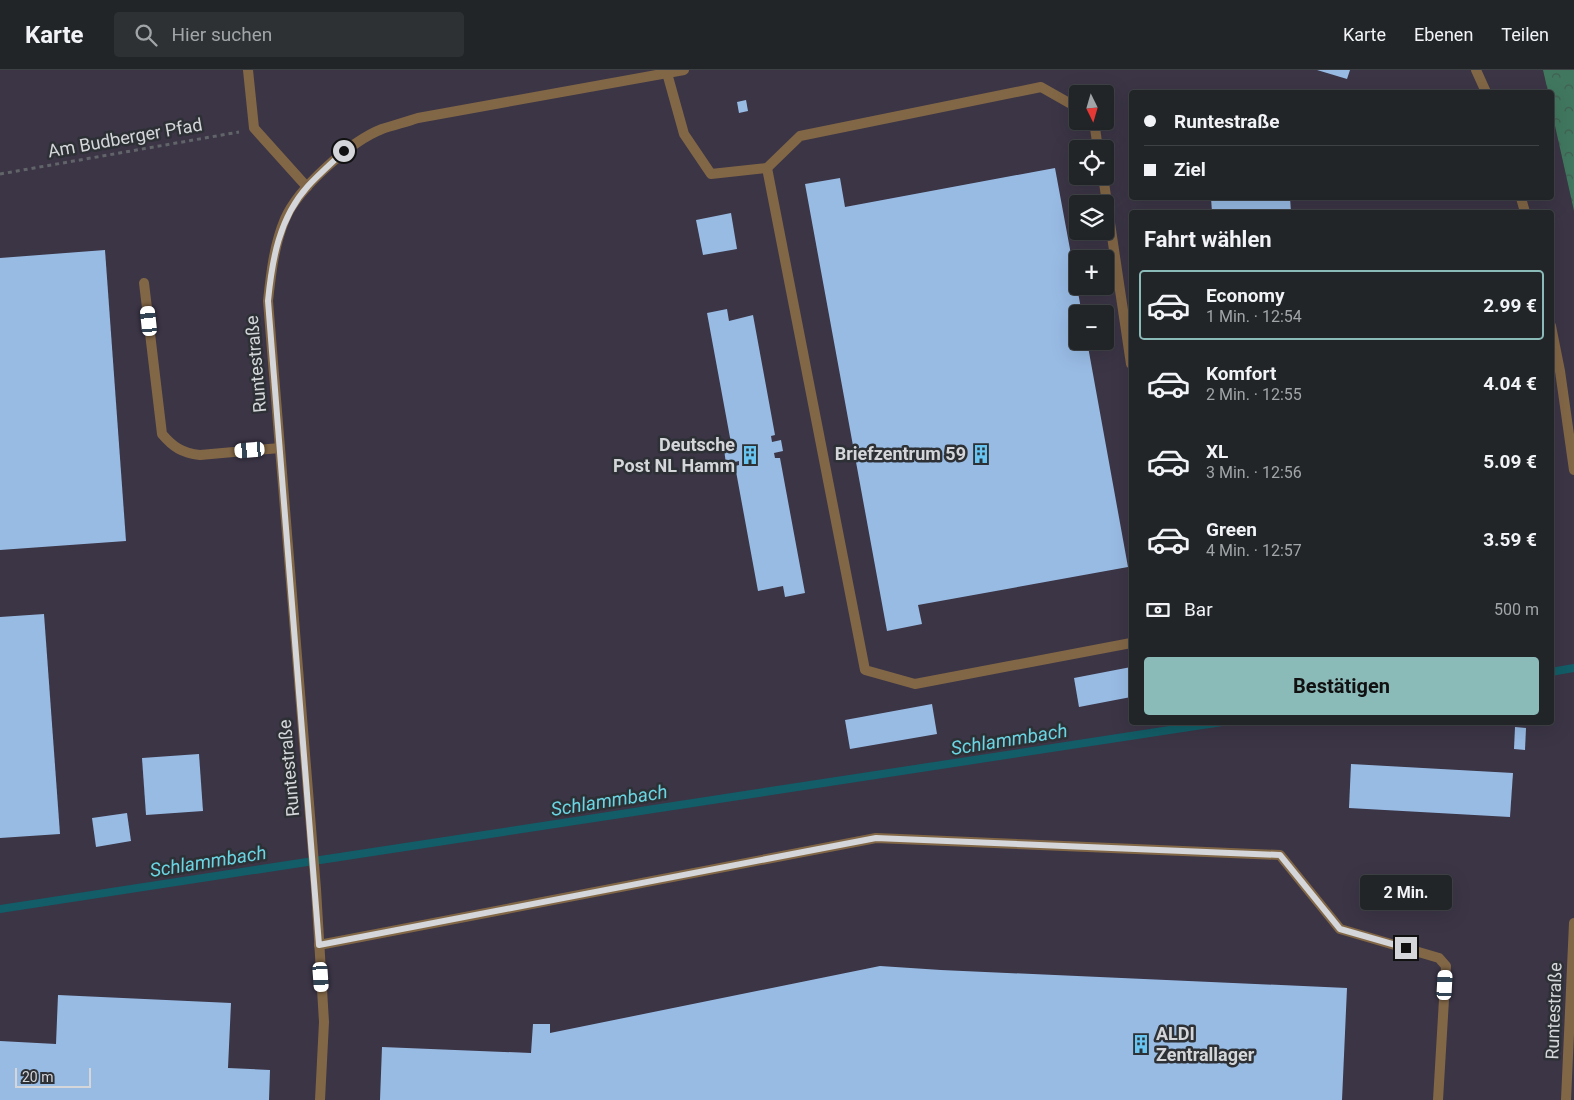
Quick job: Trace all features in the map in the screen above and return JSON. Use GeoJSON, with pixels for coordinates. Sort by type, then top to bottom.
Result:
{"type":"FeatureCollection","features":[{"type":"Feature","properties":{"kind":"street"},"geometry":{"type":"LineString","coordinates":[[248,70],[254,128],[307,187]]}},
{"type":"Feature","properties":{"kind":"street"},"geometry":{"type":"LineString","coordinates":[[1476,70],[1485,90]]}},
{"type":"Feature","properties":{"kind":"street"},"geometry":{"type":"LineString","coordinates":[[675,71],[684,134],[711,174],[767,168],[800,136],[1042,87],[1069,103]]}},
{"type":"Feature","properties":{"kind":"street","name":"Runtestraße"},"geometry":{"type":"LineString","coordinates":[[320,1100],[324,1022],[316,889],[268,301],[273,260],[286,218],[307,187],[344,151],[380,130],[418,118],[675,71]]}},
{"type":"Feature","properties":{"kind":"street"},"geometry":{"type":"LineString","coordinates":[[767,168],[864,670],[915,684],[1129,643]]}},
{"type":"Feature","properties":{"kind":"street"},"geometry":{"type":"LineString","coordinates":[[1104,185],[1129,351]]}},
{"type":"Feature","properties":{"kind":"street"},"geometry":{"type":"LineString","coordinates":[[144,283],[162,434],[170,444],[187,453],[200,455],[280,448]]}},
{"type":"Feature","properties":{"kind":"street"},"geometry":{"type":"LineString","coordinates":[[1554,341],[1574,470]]}},
{"type":"Feature","properties":{"kind":"street"},"geometry":{"type":"LineString","coordinates":[[319,945],[876,838],[1280,855],[1340,929],[1439,958],[1446,966],[1438,1100]]}},
{"type":"Feature","properties":{"kind":"street","name":"Runtestraße"},"geometry":{"type":"LineString","coordinates":[[1566,1100],[1574,923]]}},
{"type":"Feature","properties":{"kind":"path","name":"Am Budberger Pfad"},"geometry":{"type":"LineString","coordinates":[[0,174],[228,135],[254,128]]}},
{"type":"Feature","properties":{"kind":"shaded area"},"geometry":{"type":"Polygon","coordinates":[[[0,70],[1543,70],[1548,90],[1129,90],[1129,200],[1554,200],[1554,121],[1574,211],[1574,1100],[0,1100],[0,70]]]}},
{"type":"Feature","properties":{"kind":"green space"},"geometry":{"type":"Polygon","coordinates":[[[1543,70],[1574,70],[1574,211],[1554,121],[1554,90],[1548,90],[1543,70]]]}},
{"type":"Feature","properties":{"kind":"building"},"geometry":{"type":"Polygon","coordinates":[[[1317,70],[1350,70],[1347,79],[1317,70]]]}},
{"type":"Feature","properties":{"kind":"building"},"geometry":{"type":"Polygon","coordinates":[[[746,100],[748,111],[739,113],[737,102],[746,100]]]}},
{"type":"Feature","properties":{"kind":"building","name":"Briefzentrum 59"},"geometry":{"type":"Polygon","coordinates":[[[1055,168],[1070,250],[1069,295],[1078,295],[1080,305],[1069,305],[1069,350],[1089,350],[1128,567],[918,605],[922,624],[887,631],[805,184],[840,178],[845,207],[1055,168]]]}},
{"type":"Feature","properties":{"kind":"building"},"geometry":{"type":"Polygon","coordinates":[[[1211,200],[1290,200],[1291,210],[1212,210],[1211,200]]]}},
{"type":"Feature","properties":{"kind":"building"},"geometry":{"type":"Polygon","coordinates":[[[731,213],[737,249],[703,255],[696,220],[731,213]]]}},
{"type":"Feature","properties":{"kind":"building"},"geometry":{"type":"Polygon","coordinates":[[[105,250],[126,541],[0,550],[0,258],[105,250]]]}},
{"type":"Feature","properties":{"kind":"building","name":"Deutsche Post NL Hamm"},"geometry":{"type":"Polygon","coordinates":[[[727,309],[729,321],[753,315],[775,435],[771,436],[772,442],[781,440],[783,451],[774,453],[775,458],[780,458],[805,593],[785,597],[783,586],[758,591],[735,466],[739,465],[739,461],[726,464],[724,449],[736,446],[735,442],[731,443],[707,313],[727,309]]]}},
{"type":"Feature","properties":{"kind":"building"},"geometry":{"type":"Polygon","coordinates":[[[44,614],[60,834],[0,838],[0,617],[44,614]]]}},
{"type":"Feature","properties":{"kind":"building"},"geometry":{"type":"Polygon","coordinates":[[[1129,667],[1129,697],[1079,707],[1074,678],[1129,667]]]}},
{"type":"Feature","properties":{"kind":"building"},"geometry":{"type":"Polygon","coordinates":[[[932,704],[937,734],[850,749],[845,720],[932,704]]]}},
{"type":"Feature","properties":{"kind":"building"},"geometry":{"type":"Polygon","coordinates":[[[1515,727],[1526,728],[1525,750],[1514,749],[1515,727]]]}},
{"type":"Feature","properties":{"kind":"building"},"geometry":{"type":"Polygon","coordinates":[[[199,754],[203,811],[146,815],[142,758],[199,754]]]}},
{"type":"Feature","properties":{"kind":"building"},"geometry":{"type":"Polygon","coordinates":[[[1351,764],[1513,773],[1510,817],[1349,808],[1351,764]]]}},
{"type":"Feature","properties":{"kind":"building"},"geometry":{"type":"Polygon","coordinates":[[[127,813],[131,841],[96,847],[92,818],[127,813]]]}},
{"type":"Feature","properties":{"kind":"building"},"geometry":{"type":"Polygon","coordinates":[[[880,966],[1347,988],[1342,1100],[380,1100],[382,1047],[531,1053],[533,1024],[550,1024],[550,1033],[880,966]]]}},
{"type":"Feature","properties":{"kind":"building"},"geometry":{"type":"Polygon","coordinates":[[[58,995],[231,1003],[228,1068],[270,1070],[269,1100],[0,1100],[0,1041],[56,1044],[58,995]]]}},
{"type":"Feature","properties":{"kind":"waterway","name":"Schlammbach"},"geometry":{"type":"LineString","coordinates":[[1554,671],[1574,668]]}},
{"type":"Feature","properties":{"kind":"waterway","name":"Schlammbach"},"geometry":{"type":"LineString","coordinates":[[0,909],[1202,725]]}},
{"type":"Feature","properties":{"kind":"place","name":"Briefzentrum 59"},"geometry":{"type":"Point","coordinates":[981,454]}},
{"type":"Feature","properties":{"kind":"place","name":"Deutsche Post NL Hamm"},"geometry":{"type":"Point","coordinates":[750,455]}},
{"type":"Feature","properties":{"kind":"place","name":"ALDI Zentrallager"},"geometry":{"type":"Point","coordinates":[1141,1044]}},
{"type":"Feature","properties":{"kind":"route"},"geometry":{"type":"LineString","coordinates":[[344,151],[307,187],[286,218],[273,260],[268,301],[319,945],[876,838],[1280,855],[1340,929],[1406,948]]}}]}
